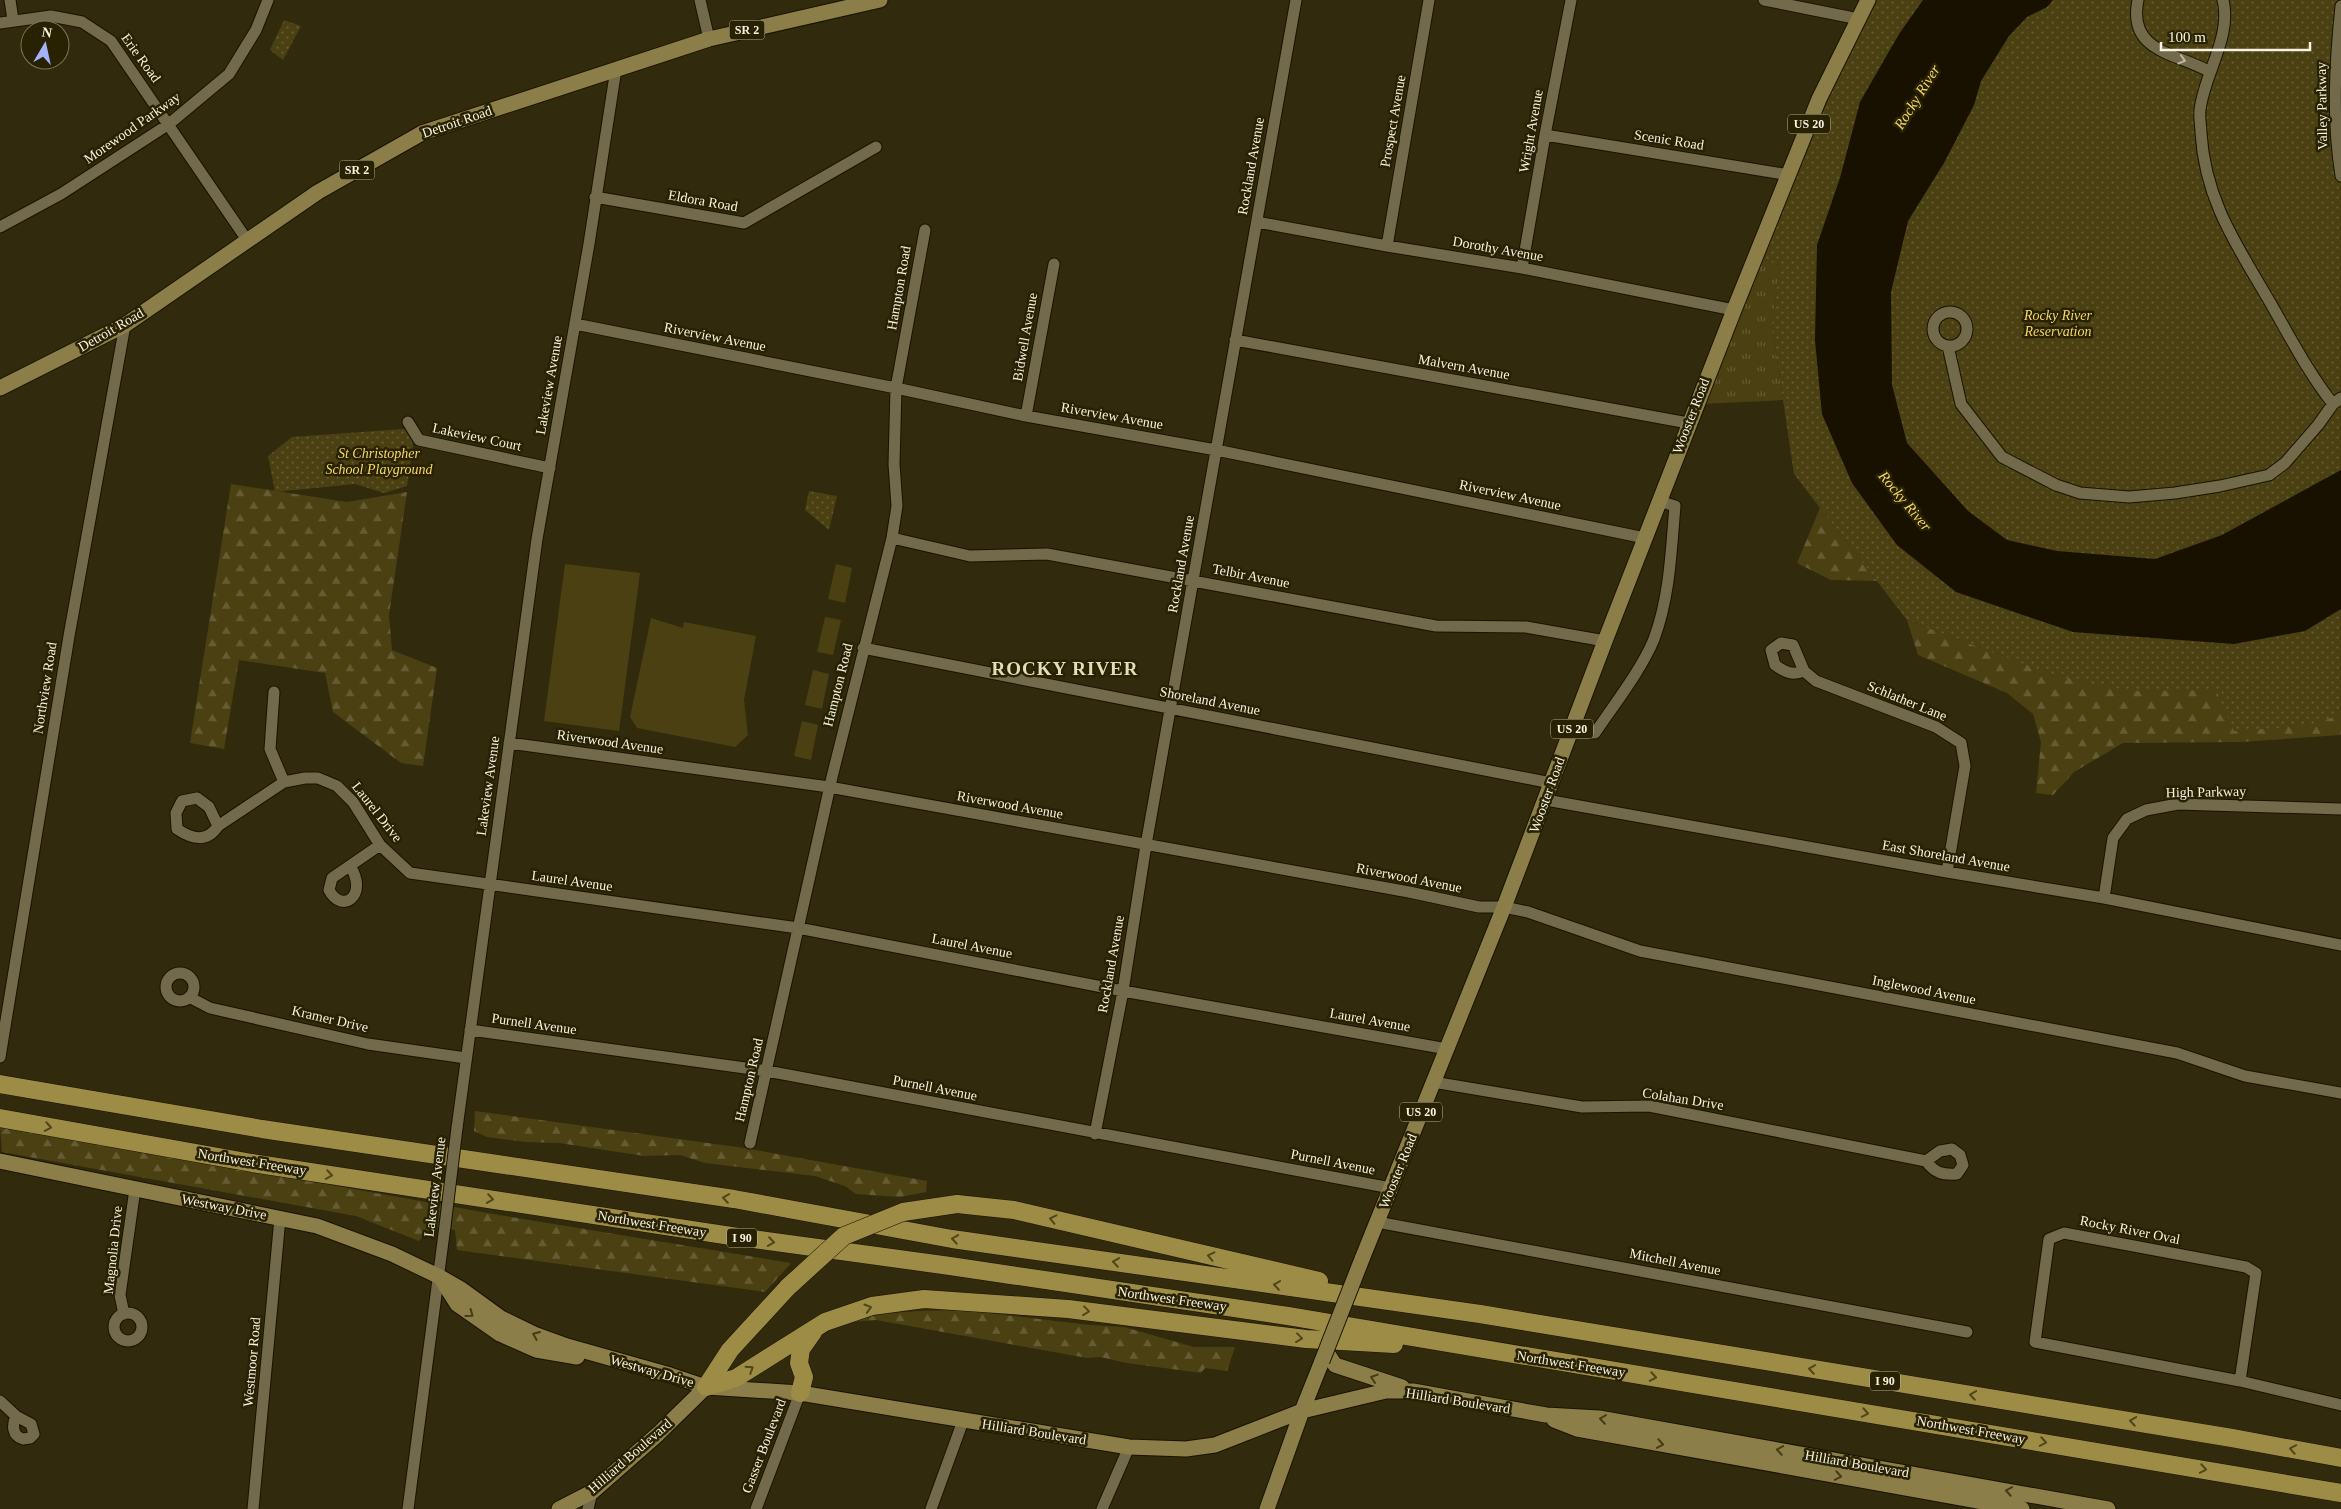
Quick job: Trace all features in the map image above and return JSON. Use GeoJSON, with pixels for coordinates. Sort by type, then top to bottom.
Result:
{"type":"FeatureCollection","features":[{"type":"Feature","properties":{"kind":"highway","name":"Northwest Freeway"},"geometry":{"type":"LineString","coordinates":[[0,1084],[262,1129],[734,1199],[952,1239],[1429,1307],[2232,1438],[2341,1458]]}},
{"type":"Feature","properties":{"kind":"highway","name":"Northwest Freeway"},"geometry":{"type":"LineString","coordinates":[[0,1118],[252,1163],[730,1236],[1278,1314],[2341,1492]]}},
{"type":"Feature","properties":{"kind":"highway"},"geometry":{"type":"LineString","coordinates":[[706,1387],[730,1350],[788,1287],[844,1236],[903,1212],[957,1204],[1014,1210],[1429,1307]]}},
{"type":"Feature","properties":{"kind":"highway"},"geometry":{"type":"LineString","coordinates":[[706,1387],[736,1378],[822,1324],[872,1306],[924,1299],[1068,1309],[1306,1339],[1484,1350]]}},
{"type":"Feature","properties":{"kind":"highway"},"geometry":{"type":"LineString","coordinates":[[800,1393],[804,1377],[799,1363],[801,1349],[812,1332],[822,1324]]}},
{"type":"Feature","properties":{"kind":"main road","name":"Detroit Road"},"geometry":{"type":"LineString","coordinates":[[0,388],[125,325],[318,192],[422,133],[709,39],[880,0]]}},
{"type":"Feature","properties":{"kind":"main road","name":"Wooster Road"},"geometry":{"type":"LineString","coordinates":[[1267,1509],[1302,1411],[1328,1359],[1362,1259],[1546,800],[1688,423],[1819,99],[1868,0]]}},
{"type":"Feature","properties":{"kind":"main road","name":"Westway Drive"},"geometry":{"type":"LineString","coordinates":[[0,1161],[318,1226],[358,1240],[440,1277],[461,1289],[501,1318],[534,1334],[599,1356],[670,1375],[706,1387]]}},
{"type":"Feature","properties":{"kind":"main road"},"geometry":{"type":"LineString","coordinates":[[1328,1359],[1413,1391]]}},
{"type":"Feature","properties":{"kind":"main road","name":"Hilliard Boulevard"},"geometry":{"type":"LineString","coordinates":[[559,1509],[592,1492],[658,1434],[706,1387],[800,1393],[1129,1447],[1186,1448],[1215,1445],[1302,1411],[1386,1391],[1413,1391],[1546,1415],[1599,1418],[2108,1509]]}},
{"type":"Feature","properties":{"kind":"main road","name":"Hilliard Boulevard"},"geometry":{"type":"LineString","coordinates":[[1546,1415],[1556,1422],[1577,1429],[2022,1509]]}},
{"type":"Feature","properties":{"kind":"street"},"geometry":{"type":"LineString","coordinates":[[10,0],[14,20]]}},
{"type":"Feature","properties":{"kind":"street","name":"Morewood Parkway"},"geometry":{"type":"LineString","coordinates":[[0,227],[61,194],[169,124],[229,74],[256,30],[268,0]]}},
{"type":"Feature","properties":{"kind":"street"},"geometry":{"type":"LineString","coordinates":[[700,0],[709,39]]}},
{"type":"Feature","properties":{"kind":"street","name":"Rockland Avenue"},"geometry":{"type":"LineString","coordinates":[[1095,1134],[1123,991],[1146,845],[1296,0]]}},
{"type":"Feature","properties":{"kind":"street","name":"Prospect Avenue"},"geometry":{"type":"LineString","coordinates":[[1387,246],[1429,0]]}},
{"type":"Feature","properties":{"kind":"street","name":"Wright Avenue"},"geometry":{"type":"LineString","coordinates":[[1522,268],[1571,0]]}},
{"type":"Feature","properties":{"kind":"street"},"geometry":{"type":"LineString","coordinates":[[1764,0],[1859,20]]}},
{"type":"Feature","properties":{"kind":"street"},"geometry":{"type":"LineString","coordinates":[[2138,0],[2136,10],[2138,24],[2145,39],[2160,51],[2177,59],[2198,65],[2210,72]]}},
{"type":"Feature","properties":{"kind":"street"},"geometry":{"type":"LineString","coordinates":[[1948,346],[1961,404],[2002,457],[2056,486],[2080,493],[2129,497],[2210,488],[2268,475],[2285,463],[2318,426],[2337,401],[2309,372],[2213,199],[2202,157],[2200,111],[2224,27],[2226,8],[2224,0]]}},
{"type":"Feature","properties":{"kind":"street","name":"Valley Parkway"},"geometry":{"type":"LineString","coordinates":[[2341,6],[2334,73],[2335,123],[2341,176]]}},
{"type":"Feature","properties":{"kind":"street","name":"Erie Road"},"geometry":{"type":"LineString","coordinates":[[0,23],[51,16],[82,22],[111,41],[247,240]]}},
{"type":"Feature","properties":{"kind":"street","name":"Lakeview Avenue"},"geometry":{"type":"LineString","coordinates":[[408,1509],[440,1277],[466,1058],[537,539],[616,69]]}},
{"type":"Feature","properties":{"kind":"street","name":"Scenic Road"},"geometry":{"type":"LineString","coordinates":[[1545,135],[1789,175]]}},
{"type":"Feature","properties":{"kind":"street","name":"Eldora Road"},"geometry":{"type":"LineString","coordinates":[[596,197],[744,223],[876,147]]}},
{"type":"Feature","properties":{"kind":"street","name":"Dorothy Avenue"},"geometry":{"type":"LineString","coordinates":[[1257,222],[1522,268],[1734,310]]}},
{"type":"Feature","properties":{"kind":"street","name":"Hampton Road"},"geometry":{"type":"LineString","coordinates":[[750,1144],[829,787],[892,538],[897,506],[894,464],[896,388],[925,230]]}},
{"type":"Feature","properties":{"kind":"street","name":"Bidwell Avenue"},"geometry":{"type":"LineString","coordinates":[[1026,416],[1054,264]]}},
{"type":"Feature","properties":{"kind":"street","name":"Riverview Avenue"},"geometry":{"type":"LineString","coordinates":[[574,324],[896,388],[1026,416],[1216,450],[1645,538]]}},
{"type":"Feature","properties":{"kind":"street","name":"Northview Road"},"geometry":{"type":"LineString","coordinates":[[0,1056],[69,636],[125,325]]}},
{"type":"Feature","properties":{"kind":"street","name":"Malvern Avenue"},"geometry":{"type":"LineString","coordinates":[[1235,340],[1688,423]]}},
{"type":"Feature","properties":{"kind":"street","name":"Lakeview Court"},"geometry":{"type":"LineString","coordinates":[[408,422],[419,440],[550,468]]}},
{"type":"Feature","properties":{"kind":"street"},"geometry":{"type":"LineString","coordinates":[[1571,731],[1595,733],[1627,686],[1653,640],[1668,588],[1675,506],[1659,501]]}},
{"type":"Feature","properties":{"kind":"street","name":"Telbir Avenue"},"geometry":{"type":"LineString","coordinates":[[892,538],[970,556],[1047,554],[1436,626],[1526,627],[1605,641]]}},
{"type":"Feature","properties":{"kind":"street","name":"Shoreland Avenue"},"geometry":{"type":"LineString","coordinates":[[863,648],[1551,783]]}},
{"type":"Feature","properties":{"kind":"street","name":"Schlather Lane"},"geometry":{"type":"LineString","coordinates":[[1804,671],[1816,681],[1936,727],[1961,743],[1965,766],[1947,872]]}},
{"type":"Feature","properties":{"kind":"street"},"geometry":{"type":"LineString","coordinates":[[274,692],[270,749],[284,782]]}},
{"type":"Feature","properties":{"kind":"street","name":"Riverwood Avenue"},"geometry":{"type":"LineString","coordinates":[[509,743],[829,787],[1479,907],[1504,907]]}},
{"type":"Feature","properties":{"kind":"street","name":"Laurel Drive"},"geometry":{"type":"LineString","coordinates":[[218,826],[284,782],[305,778],[318,778],[337,786],[353,802],[380,845],[410,873],[490,884]]}},
{"type":"Feature","properties":{"kind":"street","name":"East Shoreland Avenue"},"geometry":{"type":"LineString","coordinates":[[1546,800],[1947,872],[2104,898],[2341,945]]}},
{"type":"Feature","properties":{"kind":"street","name":"High Parkway"},"geometry":{"type":"LineString","coordinates":[[2104,898],[2113,838],[2127,820],[2146,810],[2178,804],[2341,809]]}},
{"type":"Feature","properties":{"kind":"street"},"geometry":{"type":"LineString","coordinates":[[350,866],[380,845]]}},
{"type":"Feature","properties":{"kind":"street","name":"Laurel Avenue"},"geometry":{"type":"LineString","coordinates":[[490,884],[798,928],[1123,991],[1447,1049]]}},
{"type":"Feature","properties":{"kind":"street","name":"Inglewood Avenue"},"geometry":{"type":"LineString","coordinates":[[1504,907],[1528,912],[1640,951],[2177,1052],[2245,1076],[2341,1093]]}},
{"type":"Feature","properties":{"kind":"street","name":"Kramer Drive"},"geometry":{"type":"LineString","coordinates":[[189,997],[210,1008],[368,1044],[466,1058]]}},
{"type":"Feature","properties":{"kind":"street","name":"Purnell Avenue"},"geometry":{"type":"LineString","coordinates":[[470,1030],[767,1071],[1391,1188]]}},
{"type":"Feature","properties":{"kind":"street","name":"Colahan Drive"},"geometry":{"type":"LineString","coordinates":[[1433,1082],[1582,1107],[1649,1106],[1926,1161]]}},
{"type":"Feature","properties":{"kind":"street","name":"Magnolia Drive"},"geometry":{"type":"LineString","coordinates":[[124,1314],[120,1295],[135,1189]]}},
{"type":"Feature","properties":{"kind":"street","name":"Westmoor Road"},"geometry":{"type":"LineString","coordinates":[[253,1509],[280,1218]]}},
{"type":"Feature","properties":{"kind":"street","name":"Mitchell Avenue"},"geometry":{"type":"LineString","coordinates":[[1377,1222],[1967,1332]]}},
{"type":"Feature","properties":{"kind":"street","name":"Rocky River Oval"},"geometry":{"type":"LineString","coordinates":[[2240,1381],[2256,1273],[2246,1267],[2064,1233],[2049,1239],[2035,1342],[2240,1381],[2341,1405]]}},
{"type":"Feature","properties":{"kind":"street","name":"Gasser Boulevard"},"geometry":{"type":"LineString","coordinates":[[756,1509],[800,1393]]}},
{"type":"Feature","properties":{"kind":"street"},"geometry":{"type":"LineString","coordinates":[[0,1401],[16,1416]]}},
{"type":"Feature","properties":{"kind":"street"},"geometry":{"type":"LineString","coordinates":[[931,1509],[963,1420]]}},
{"type":"Feature","properties":{"kind":"street"},"geometry":{"type":"LineString","coordinates":[[1102,1509],[1129,1447]]}},
{"type":"Feature","properties":{"kind":"street"},"geometry":{"type":"LineString","coordinates":[[588,1509],[592,1492]]}},
{"type":"Feature","properties":{"kind":"green space","name":"Rocky River Reservation"},"geometry":{"type":"Polygon","coordinates":[[[1868,0],[2341,0],[2341,715],[2305,726],[2234,731],[2216,690],[2129,691],[2053,675],[1907,620],[1794,474],[1772,325],[1780,266],[1756,257],[1868,0]]]}},
{"type":"Feature","properties":{"kind":"green space"},"geometry":{"type":"Polygon","coordinates":[[[284,20],[301,26],[283,60],[270,50],[284,20]]]}},
{"type":"Feature","properties":{"kind":"green space"},"geometry":{"type":"Polygon","coordinates":[[[1756,257],[1780,266],[1772,325],[1783,400],[1702,404],[1756,257]]]}},
{"type":"Feature","properties":{"kind":"green space","name":"St Christopher School Playground"},"geometry":{"type":"Polygon","coordinates":[[[404,429],[411,435],[413,446],[407,486],[384,493],[355,484],[275,492],[268,456],[292,437],[404,429]]]}},
{"type":"Feature","properties":{"kind":"green space"},"geometry":{"type":"Polygon","coordinates":[[[1794,474],[1877,581],[1831,580],[1797,563],[1820,508],[1794,474]]]}},
{"type":"Feature","properties":{"kind":"green space"},"geometry":{"type":"Polygon","coordinates":[[[231,484],[347,502],[407,492],[389,615],[392,650],[437,668],[423,766],[401,763],[333,712],[325,673],[239,660],[224,749],[190,743],[231,484]]]}},
{"type":"Feature","properties":{"kind":"green space"},"geometry":{"type":"Polygon","coordinates":[[[809,491],[837,496],[829,530],[805,510],[809,491]]]}},
{"type":"Feature","properties":{"kind":"green space"},"geometry":{"type":"Polygon","coordinates":[[[565,564],[640,573],[619,731],[544,721],[565,564]]]}},
{"type":"Feature","properties":{"kind":"green space"},"geometry":{"type":"Polygon","coordinates":[[[836,564],[852,568],[845,603],[828,599],[836,564]]]}},
{"type":"Feature","properties":{"kind":"green space"},"geometry":{"type":"Polygon","coordinates":[[[2341,609],[2341,735],[2240,742],[2123,743],[2074,772],[2053,795],[2036,793],[2041,742],[2033,714],[2007,693],[1918,655],[1907,620],[2017,661],[2341,609]]]}},
{"type":"Feature","properties":{"kind":"green space"},"geometry":{"type":"Polygon","coordinates":[[[825,617],[841,620],[833,655],[817,652],[825,617]]]}},
{"type":"Feature","properties":{"kind":"green space"},"geometry":{"type":"Polygon","coordinates":[[[651,618],[683,628],[684,622],[756,636],[744,700],[748,735],[735,747],[637,728],[630,717],[651,618]]]}},
{"type":"Feature","properties":{"kind":"green space"},"geometry":{"type":"Polygon","coordinates":[[[813,670],[829,674],[822,709],[805,705],[813,670]]]}},
{"type":"Feature","properties":{"kind":"green space"},"geometry":{"type":"Polygon","coordinates":[[[802,721],[818,725],[811,760],[794,756],[802,721]]]}},
{"type":"Feature","properties":{"kind":"green space"},"geometry":{"type":"Polygon","coordinates":[[[475,1111],[744,1148],[927,1181],[926,1192],[900,1197],[856,1194],[845,1186],[815,1176],[705,1163],[680,1155],[644,1156],[559,1143],[526,1142],[487,1137],[474,1131],[475,1111]]]}},
{"type":"Feature","properties":{"kind":"green space"},"geometry":{"type":"Polygon","coordinates":[[[0,1126],[499,1215],[791,1263],[765,1292],[457,1250],[455,1230],[432,1227],[419,1241],[356,1216],[2,1152],[0,1126]]]}},
{"type":"Feature","properties":{"kind":"green space"},"geometry":{"type":"Polygon","coordinates":[[[963,1310],[1090,1325],[1124,1327],[1194,1347],[1235,1347],[1227,1371],[1205,1368],[1201,1373],[1127,1363],[1100,1357],[1087,1358],[876,1320],[849,1322],[891,1313],[963,1310]]]}},
{"type":"Feature","properties":{"kind":"water","name":"Rocky River"},"geometry":{"type":"Polygon","coordinates":[[[1923,0],[2053,0],[2047,7],[2027,17],[2009,36],[1981,81],[1974,105],[1944,163],[1908,221],[1891,292],[1892,385],[1907,443],[1968,511],[2007,540],[2057,551],[2155,559],[2222,535],[2341,470],[2341,609],[2305,631],[2234,644],[2073,632],[1956,592],[1897,545],[1852,483],[1822,414],[1815,340],[1817,245],[1840,178],[1860,102],[1899,34],[1923,0]]]}},
{"type":"Feature","properties":{"kind":"district","name":"ROCKY RIVER"},"geometry":{"type":"Point","coordinates":[1065,668]}}]}
